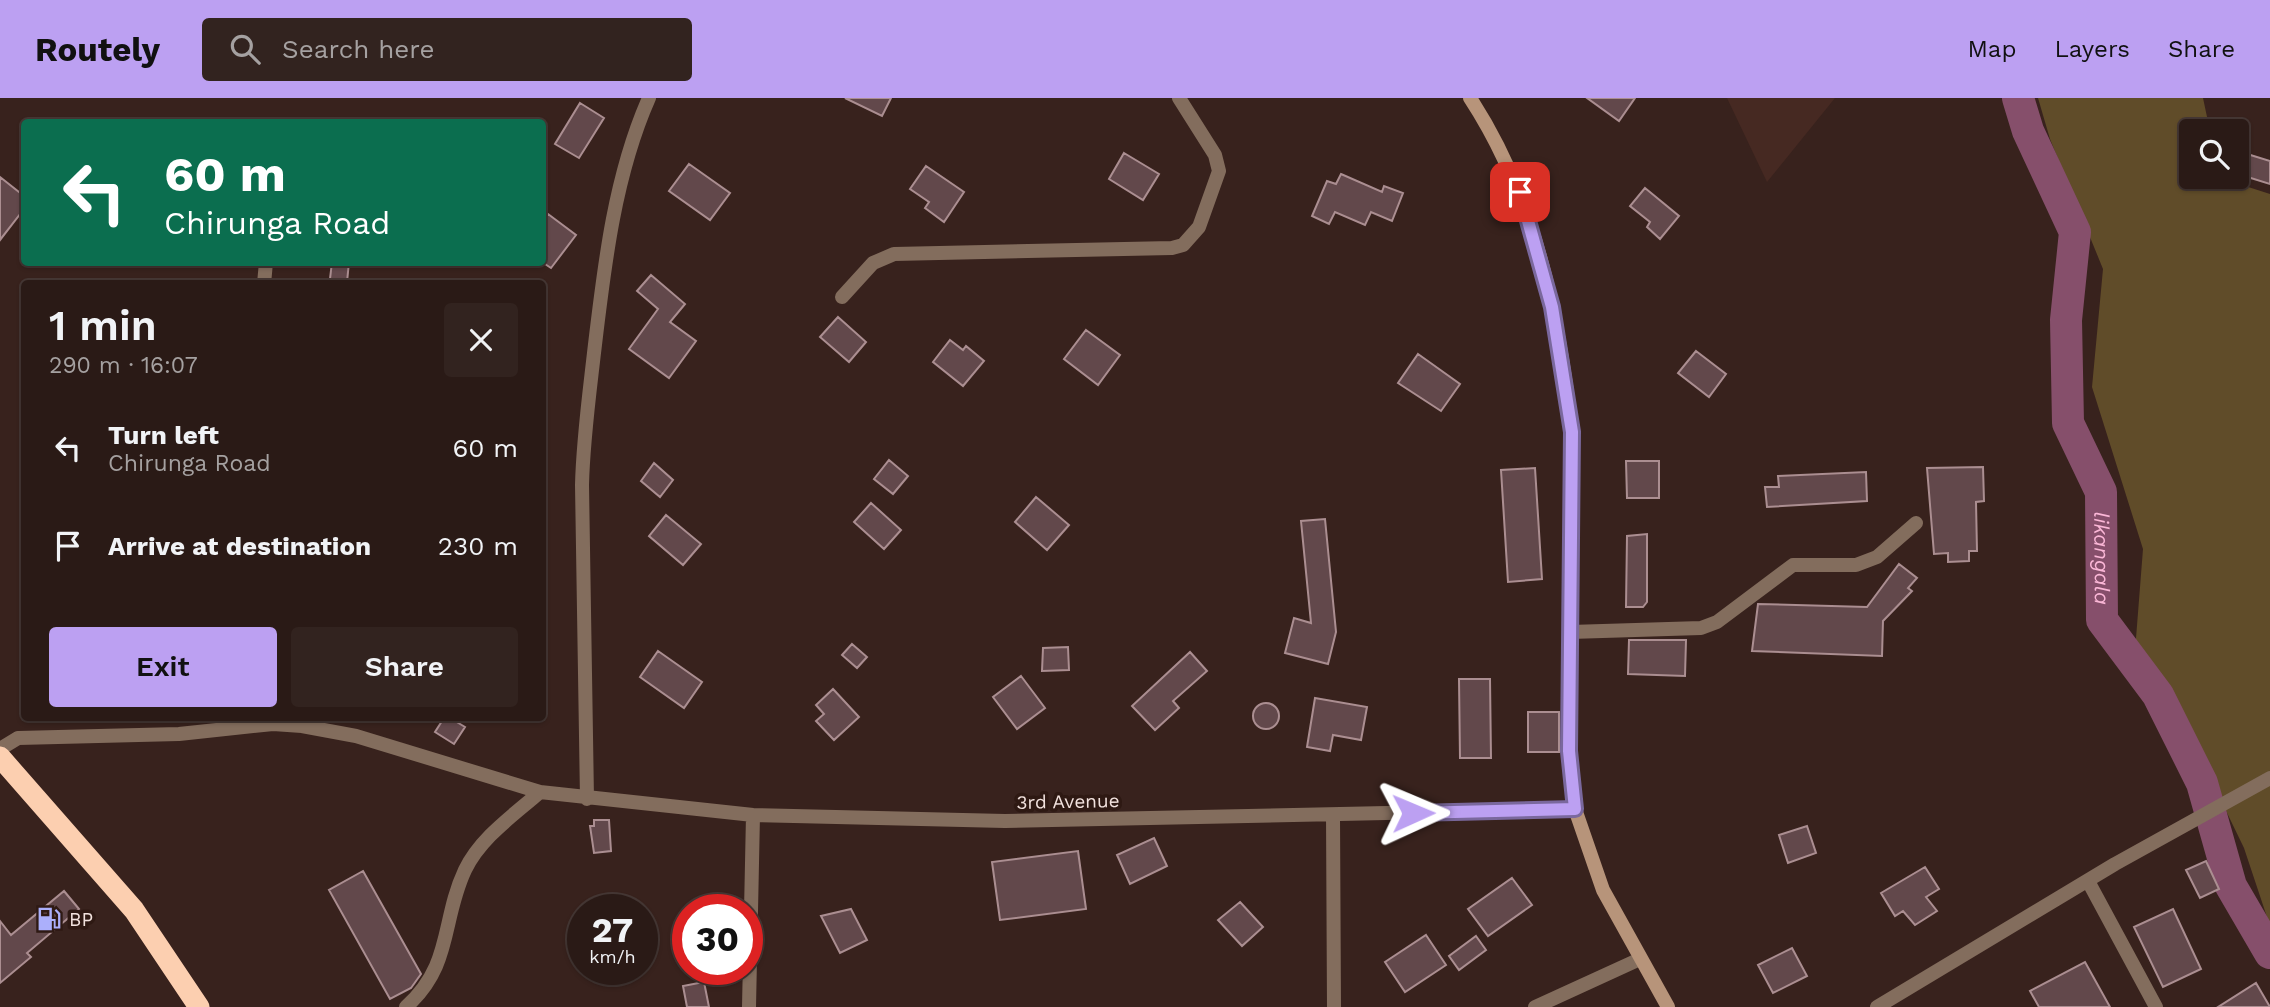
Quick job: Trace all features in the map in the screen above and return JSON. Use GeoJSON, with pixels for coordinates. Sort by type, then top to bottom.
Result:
{"type":"FeatureCollection","features":[{"type":"Feature","properties":{"kind":"highway"},"geometry":{"type":"LineString","coordinates":[[0,757],[134,910],[199,1007]]}},
{"type":"Feature","properties":{"kind":"street"},"geometry":{"type":"LineString","coordinates":[[587,799],[582,485],[584,439],[606,265],[631,143],[649,98]]}},
{"type":"Feature","properties":{"kind":"street"},"geometry":{"type":"LineString","coordinates":[[842,297],[873,262],[894,254],[1183,245],[1199,227],[1219,170],[1215,155],[1179,98]]}},
{"type":"Feature","properties":{"kind":"street"},"geometry":{"type":"LineString","coordinates":[[1470,98],[1493,132],[1527,211],[1552,307],[1564,369],[1572,432],[1569,751],[1575,809],[1603,890],[1668,1007]]}},
{"type":"Feature","properties":{"kind":"street"},"geometry":{"type":"LineString","coordinates":[[1570,632],[1701,628],[1717,622],[1793,565],[1856,565],[1877,557],[1916,523]]}},
{"type":"Feature","properties":{"kind":"street","name":"3rd Avenue"},"geometry":{"type":"LineString","coordinates":[[0,749],[18,737],[179,734],[271,721],[356,736],[540,792],[753,815],[1004,821],[1575,809]]}},
{"type":"Feature","properties":{"kind":"street"},"geometry":{"type":"LineString","coordinates":[[1877,1007],[2088,881],[2270,778]]}},
{"type":"Feature","properties":{"kind":"street"},"geometry":{"type":"LineString","coordinates":[[407,1007],[433,978],[460,882],[475,852],[540,792]]}},
{"type":"Feature","properties":{"kind":"street"},"geometry":{"type":"LineString","coordinates":[[750,1007],[753,815]]}},
{"type":"Feature","properties":{"kind":"street"},"geometry":{"type":"LineString","coordinates":[[1333,815],[1334,1007]]}},
{"type":"Feature","properties":{"kind":"street"},"geometry":{"type":"LineString","coordinates":[[2088,881],[2156,1007]]}},
{"type":"Feature","properties":{"kind":"street"},"geometry":{"type":"LineString","coordinates":[[1535,1007],[1640,959]]}},
{"type":"Feature","properties":{"kind":"shaded area"},"geometry":{"type":"Polygon","coordinates":[[[1727,98],[1835,98],[1767,182],[1727,98]]]}},
{"type":"Feature","properties":{"kind":"shaded area"},"geometry":{"type":"Polygon","coordinates":[[[2038,98],[2203,98],[2207,119],[2179,119],[2179,189],[2249,187],[2270,194],[2270,926],[2244,848],[2214,786],[2205,758],[2135,651],[2143,549],[2092,387],[2103,269],[2050,139],[2038,98]]]}},
{"type":"Feature","properties":{"kind":"building"},"geometry":{"type":"Polygon","coordinates":[[[845,98],[891,98],[882,116],[845,98]]]}},
{"type":"Feature","properties":{"kind":"building"},"geometry":{"type":"Polygon","coordinates":[[[1587,98],[1635,98],[1619,121],[1587,98]]]}},
{"type":"Feature","properties":{"kind":"building"},"geometry":{"type":"Polygon","coordinates":[[[580,103],[604,118],[579,158],[555,144],[580,103]]]}},
{"type":"Feature","properties":{"kind":"building"},"geometry":{"type":"Polygon","coordinates":[[[1124,153],[1159,174],[1143,200],[1109,179],[1124,153]]]}},
{"type":"Feature","properties":{"kind":"building"},"geometry":{"type":"Polygon","coordinates":[[[2249,155],[2270,161],[2270,184],[2249,177],[2249,155]]]}},
{"type":"Feature","properties":{"kind":"building"},"geometry":{"type":"Polygon","coordinates":[[[689,164],[730,193],[710,220],[669,191],[689,164]]]}},
{"type":"Feature","properties":{"kind":"building"},"geometry":{"type":"Polygon","coordinates":[[[926,166],[964,192],[944,222],[925,208],[929,202],[910,189],[926,166]]]}},
{"type":"Feature","properties":{"kind":"building"},"geometry":{"type":"Polygon","coordinates":[[[1341,174],[1382,192],[1384,186],[1403,193],[1392,221],[1371,212],[1365,225],[1335,212],[1329,224],[1312,216],[1327,181],[1336,184],[1341,174]]]}},
{"type":"Feature","properties":{"kind":"building"},"geometry":{"type":"Polygon","coordinates":[[[0,177],[21,194],[21,213],[0,240],[0,177]]]}},
{"type":"Feature","properties":{"kind":"building"},"geometry":{"type":"Polygon","coordinates":[[[1645,188],[1679,216],[1660,239],[1647,227],[1650,222],[1630,206],[1645,188]]]}},
{"type":"Feature","properties":{"kind":"building"},"geometry":{"type":"Polygon","coordinates":[[[548,214],[576,235],[551,268],[546,265],[548,214]]]}},
{"type":"Feature","properties":{"kind":"building"},"geometry":{"type":"Polygon","coordinates":[[[332,266],[349,266],[347,280],[330,279],[332,266]]]}},
{"type":"Feature","properties":{"kind":"building"},"geometry":{"type":"Polygon","coordinates":[[[651,275],[685,304],[670,322],[696,341],[669,378],[629,349],[658,309],[637,291],[651,275]]]}},
{"type":"Feature","properties":{"kind":"building"},"geometry":{"type":"Polygon","coordinates":[[[838,317],[866,342],[849,362],[820,337],[838,317]]]}},
{"type":"Feature","properties":{"kind":"building"},"geometry":{"type":"Polygon","coordinates":[[[1086,330],[1120,355],[1098,385],[1064,359],[1086,330]]]}},
{"type":"Feature","properties":{"kind":"building"},"geometry":{"type":"Polygon","coordinates":[[[950,340],[963,350],[966,346],[984,361],[963,386],[933,362],[950,340]]]}},
{"type":"Feature","properties":{"kind":"building"},"geometry":{"type":"Polygon","coordinates":[[[1696,351],[1726,374],[1709,397],[1678,373],[1696,351]]]}},
{"type":"Feature","properties":{"kind":"building"},"geometry":{"type":"Polygon","coordinates":[[[1418,354],[1460,384],[1441,411],[1398,383],[1418,354]]]}},
{"type":"Feature","properties":{"kind":"building"},"geometry":{"type":"Polygon","coordinates":[[[889,460],[908,476],[893,494],[874,479],[889,460]]]}},
{"type":"Feature","properties":{"kind":"building"},"geometry":{"type":"Polygon","coordinates":[[[1626,461],[1659,461],[1659,498],[1627,498],[1626,461]]]}},
{"type":"Feature","properties":{"kind":"building"},"geometry":{"type":"Polygon","coordinates":[[[654,463],[673,480],[660,497],[641,481],[654,463]]]}},
{"type":"Feature","properties":{"kind":"building"},"geometry":{"type":"Polygon","coordinates":[[[1983,467],[1984,501],[1976,502],[1977,551],[1969,551],[1969,561],[1948,562],[1948,553],[1934,554],[1927,468],[1983,467]]]}},
{"type":"Feature","properties":{"kind":"building"},"geometry":{"type":"Polygon","coordinates":[[[1535,468],[1542,579],[1508,582],[1501,470],[1535,468]]]}},
{"type":"Feature","properties":{"kind":"building"},"geometry":{"type":"Polygon","coordinates":[[[1866,472],[1867,501],[1767,507],[1765,487],[1779,487],[1778,476],[1866,472]]]}},
{"type":"Feature","properties":{"kind":"building"},"geometry":{"type":"Polygon","coordinates":[[[1036,497],[1069,525],[1047,550],[1015,522],[1036,497]]]}},
{"type":"Feature","properties":{"kind":"building"},"geometry":{"type":"Polygon","coordinates":[[[871,503],[901,530],[884,549],[854,522],[871,503]]]}},
{"type":"Feature","properties":{"kind":"building"},"geometry":{"type":"Polygon","coordinates":[[[666,515],[701,544],[683,565],[649,536],[666,515]]]}},
{"type":"Feature","properties":{"kind":"building"},"geometry":{"type":"Polygon","coordinates":[[[1325,519],[1336,632],[1328,664],[1285,653],[1294,618],[1311,623],[1301,521],[1325,519]]]}},
{"type":"Feature","properties":{"kind":"building"},"geometry":{"type":"Polygon","coordinates":[[[1647,534],[1647,602],[1643,607],[1626,607],[1627,536],[1647,534]]]}},
{"type":"Feature","properties":{"kind":"building"},"geometry":{"type":"Polygon","coordinates":[[[1899,564],[1917,578],[1908,588],[1912,591],[1883,621],[1882,656],[1752,651],[1758,604],[1867,607],[1899,564]]]}},
{"type":"Feature","properties":{"kind":"building"},"geometry":{"type":"Polygon","coordinates":[[[1629,640],[1686,640],[1685,676],[1628,674],[1629,640]]]}},
{"type":"Feature","properties":{"kind":"building"},"geometry":{"type":"Polygon","coordinates":[[[852,644],[867,657],[857,668],[842,655],[852,644]]]}},
{"type":"Feature","properties":{"kind":"building"},"geometry":{"type":"Polygon","coordinates":[[[1068,647],[1069,670],[1042,671],[1043,648],[1068,647]]]}},
{"type":"Feature","properties":{"kind":"building"},"geometry":{"type":"Polygon","coordinates":[[[658,651],[702,682],[684,708],[640,677],[658,651]]]}},
{"type":"Feature","properties":{"kind":"building"},"geometry":{"type":"Polygon","coordinates":[[[1190,652],[1207,671],[1173,701],[1179,708],[1155,730],[1132,706],[1190,652]]]}},
{"type":"Feature","properties":{"kind":"building"},"geometry":{"type":"Polygon","coordinates":[[[1021,676],[1045,708],[1017,729],[993,697],[1021,676]]]}},
{"type":"Feature","properties":{"kind":"building"},"geometry":{"type":"Polygon","coordinates":[[[1459,679],[1490,679],[1491,758],[1460,758],[1459,679]]]}},
{"type":"Feature","properties":{"kind":"building"},"geometry":{"type":"Polygon","coordinates":[[[833,689],[859,717],[834,740],[816,721],[824,714],[816,705],[833,689]]]}},
{"type":"Feature","properties":{"kind":"building"},"geometry":{"type":"Polygon","coordinates":[[[1315,698],[1367,707],[1361,740],[1333,735],[1330,751],[1307,747],[1315,698]]]}},
{"type":"Feature","properties":{"kind":"building"},"geometry":{"type":"Polygon","coordinates":[[[1266,703],[1275,707],[1279,716],[1275,725],[1266,729],[1257,725],[1253,716],[1257,707],[1266,703]]]}},
{"type":"Feature","properties":{"kind":"building"},"geometry":{"type":"Polygon","coordinates":[[[1528,712],[1559,712],[1559,752],[1528,752],[1528,712]]]}},
{"type":"Feature","properties":{"kind":"building"},"geometry":{"type":"Polygon","coordinates":[[[442,721],[455,721],[465,727],[454,744],[435,732],[442,721]]]}},
{"type":"Feature","properties":{"kind":"building"},"geometry":{"type":"Polygon","coordinates":[[[594,820],[609,820],[611,851],[594,853],[590,826],[594,826],[594,820]]]}},
{"type":"Feature","properties":{"kind":"building"},"geometry":{"type":"Polygon","coordinates":[[[1807,826],[1816,853],[1788,863],[1779,835],[1807,826]]]}},
{"type":"Feature","properties":{"kind":"building"},"geometry":{"type":"Polygon","coordinates":[[[1154,838],[1167,866],[1130,884],[1117,855],[1154,838]]]}},
{"type":"Feature","properties":{"kind":"building"},"geometry":{"type":"Polygon","coordinates":[[[1078,851],[1086,909],[1000,920],[992,862],[1078,851]]]}},
{"type":"Feature","properties":{"kind":"building"},"geometry":{"type":"Polygon","coordinates":[[[2206,861],[2219,889],[2200,898],[2186,870],[2206,861]]]}},
{"type":"Feature","properties":{"kind":"building"},"geometry":{"type":"Polygon","coordinates":[[[1925,867],[1939,889],[1926,897],[1937,911],[1915,925],[1903,911],[1895,916],[1881,893],[1925,867]]]}},
{"type":"Feature","properties":{"kind":"building"},"geometry":{"type":"Polygon","coordinates":[[[363,871],[421,974],[411,988],[390,999],[329,890],[363,871]]]}},
{"type":"Feature","properties":{"kind":"building"},"geometry":{"type":"Polygon","coordinates":[[[1512,878],[1532,905],[1488,936],[1468,909],[1512,878]]]}},
{"type":"Feature","properties":{"kind":"building"},"geometry":{"type":"Polygon","coordinates":[[[64,891],[79,909],[27,953],[31,957],[0,983],[0,921],[11,935],[64,891]]]}},
{"type":"Feature","properties":{"kind":"building"},"geometry":{"type":"Polygon","coordinates":[[[1240,902],[1263,927],[1242,946],[1218,920],[1240,902]]]}},
{"type":"Feature","properties":{"kind":"building"},"geometry":{"type":"Polygon","coordinates":[[[851,909],[867,940],[840,953],[821,916],[851,909]]]}},
{"type":"Feature","properties":{"kind":"building"},"geometry":{"type":"Polygon","coordinates":[[[2173,909],[2201,969],[2163,987],[2134,927],[2173,909]]]}},
{"type":"Feature","properties":{"kind":"building"},"geometry":{"type":"Polygon","coordinates":[[[1426,935],[1446,965],[1405,992],[1385,962],[1426,935]]]}},
{"type":"Feature","properties":{"kind":"building"},"geometry":{"type":"Polygon","coordinates":[[[1476,936],[1486,950],[1459,970],[1449,956],[1476,936]]]}},
{"type":"Feature","properties":{"kind":"building"},"geometry":{"type":"Polygon","coordinates":[[[1792,948],[1807,976],[1773,993],[1758,965],[1792,948]]]}},
{"type":"Feature","properties":{"kind":"building"},"geometry":{"type":"Polygon","coordinates":[[[2085,962],[2110,1007],[2039,1007],[2030,991],[2085,962]]]}},
{"type":"Feature","properties":{"kind":"building"},"geometry":{"type":"Polygon","coordinates":[[[2256,983],[2270,1007],[2218,1007],[2256,983]]]}},
{"type":"Feature","properties":{"kind":"building"},"geometry":{"type":"Polygon","coordinates":[[[705,985],[709,1007],[687,1007],[683,986],[705,985]]]}},
{"type":"Feature","properties":{"kind":"waterway","name":"likangala"},"geometry":{"type":"LineString","coordinates":[[2018,98],[2028,131],[2075,232],[2066,320],[2068,423],[2101,492],[2102,620],[2158,695],[2202,783],[2231,886],[2270,953]]}},
{"type":"Feature","properties":{"kind":"place","name":"BP"},"geometry":{"type":"Point","coordinates":[49,919]}},
{"type":"Feature","properties":{"kind":"route"},"geometry":{"type":"LineString","coordinates":[[1413,813],[1575,809],[1569,751],[1572,432],[1552,307],[1520,192]]}}]}
